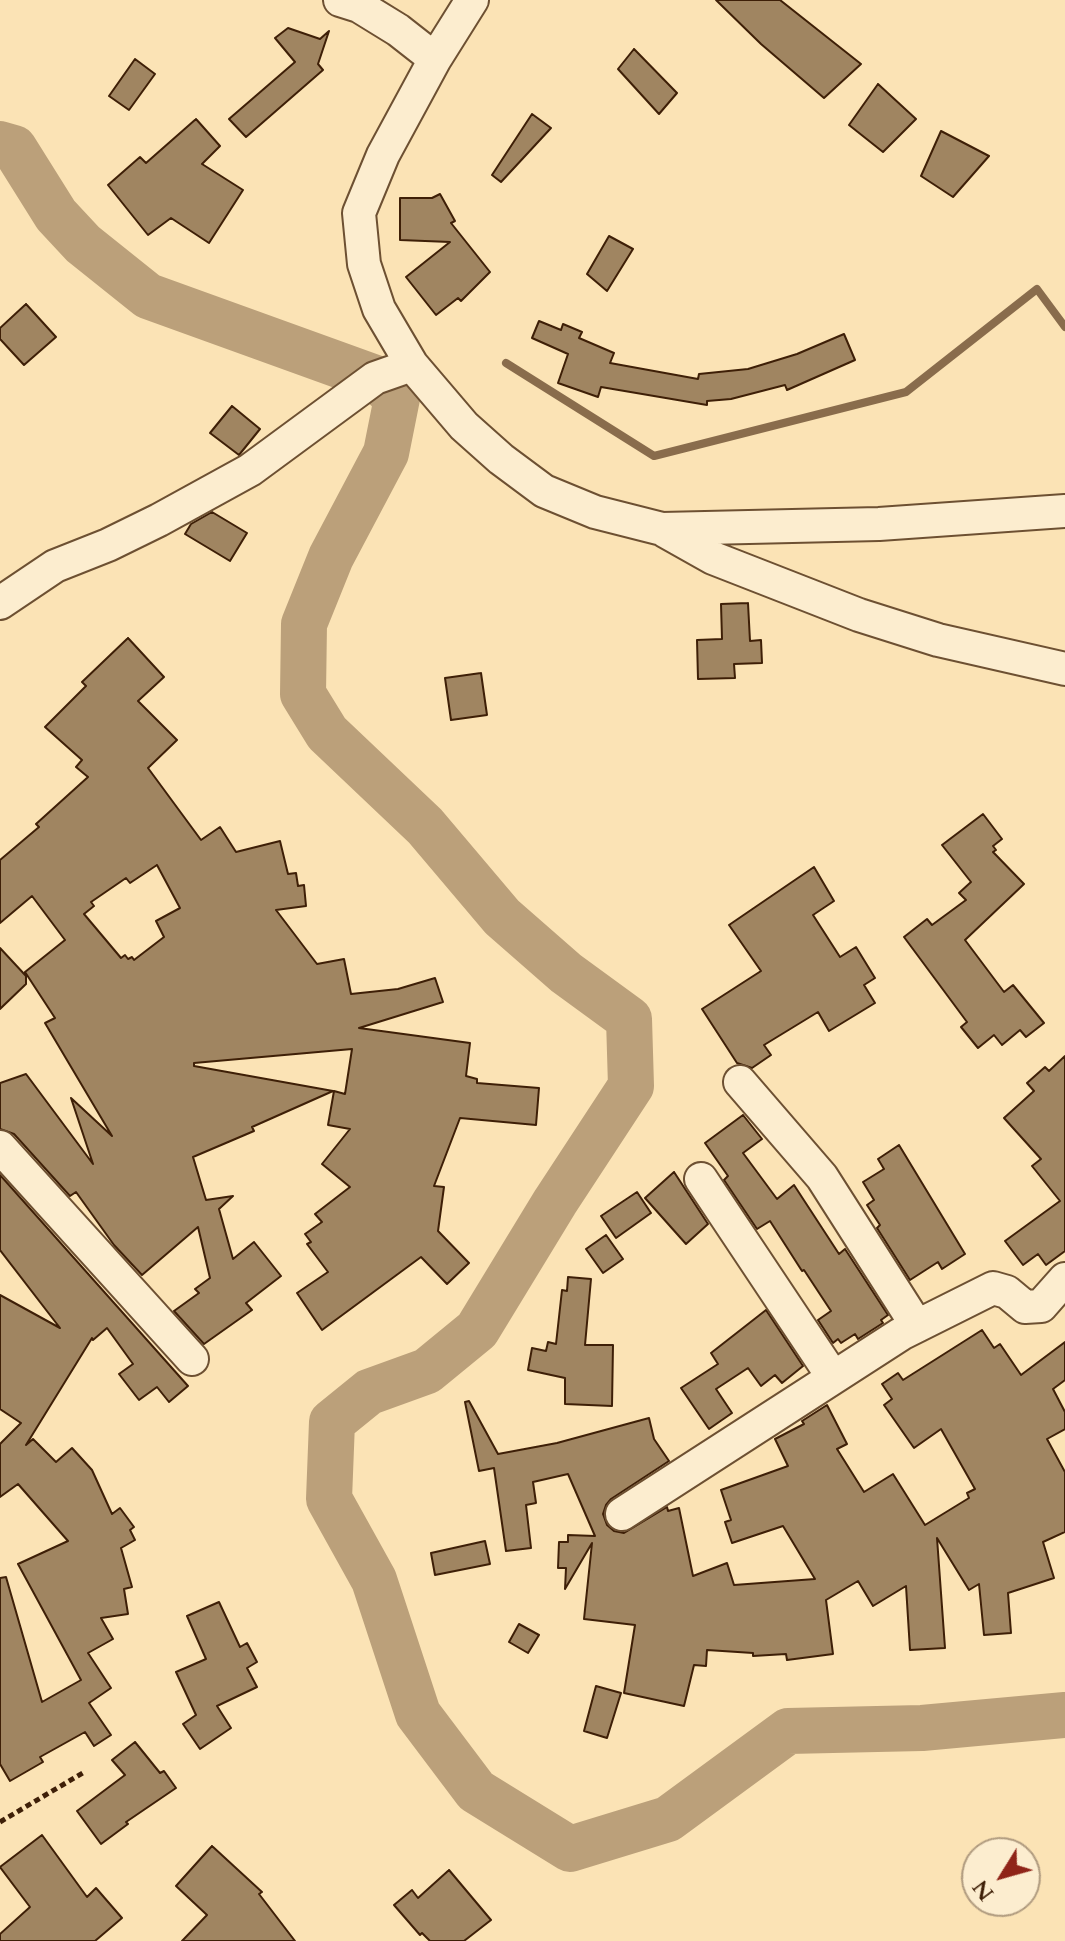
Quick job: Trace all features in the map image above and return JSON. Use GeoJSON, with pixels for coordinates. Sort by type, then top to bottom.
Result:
{"type":"FeatureCollection","features":[{"type":"Feature","properties":{"kind":"street"},"geometry":{"type":"LineString","coordinates":[[340,0],[359,6],[398,30],[435,59]]}},
{"type":"Feature","properties":{"kind":"street"},"geometry":{"type":"LineString","coordinates":[[472,0],[435,59],[383,155],[359,213],[364,264],[379,309],[412,365],[464,426],[544,491],[595,512],[662,529],[713,558],[859,615],[953,644],[1065,669]]}},
{"type":"Feature","properties":{"kind":"street"},"geometry":{"type":"LineString","coordinates":[[0,603],[55,566],[146,527],[250,470],[375,378],[412,365]]}},
{"type":"Feature","properties":{"kind":"street"},"geometry":{"type":"LineString","coordinates":[[662,529],[879,524],[1065,511]]}},
{"type":"Feature","properties":{"kind":"street"},"geometry":{"type":"LineString","coordinates":[[740,1082],[822,1177],[917,1326]]}},
{"type":"Feature","properties":{"kind":"street"},"geometry":{"type":"LineString","coordinates":[[0,1147],[192,1359]]}},
{"type":"Feature","properties":{"kind":"street"},"geometry":{"type":"LineString","coordinates":[[701,1179],[833,1377]]}},
{"type":"Feature","properties":{"kind":"street"},"geometry":{"type":"LineString","coordinates":[[622,1514],[901,1334],[993,1288],[1007,1292],[1025,1307],[1041,1306],[1065,1279]]}},
{"type":"Feature","properties":{"kind":"path"},"geometry":{"type":"LineString","coordinates":[[0,1822],[86,1771]]}},
{"type":"Feature","properties":{"kind":"building"},"geometry":{"type":"Polygon","coordinates":[[[716,0],[780,0],[861,64],[824,98],[716,0]]]}},
{"type":"Feature","properties":{"kind":"building"},"geometry":{"type":"Polygon","coordinates":[[[288,28],[320,39],[329,31],[318,64],[323,70],[246,137],[229,119],[295,62],[275,38],[288,28]]]}},
{"type":"Feature","properties":{"kind":"building"},"geometry":{"type":"Polygon","coordinates":[[[634,49],[677,93],[659,114],[618,69],[634,49]]]}},
{"type":"Feature","properties":{"kind":"building"},"geometry":{"type":"Polygon","coordinates":[[[135,59],[155,74],[129,110],[109,96],[135,59]]]}},
{"type":"Feature","properties":{"kind":"building"},"geometry":{"type":"Polygon","coordinates":[[[878,84],[916,119],[883,152],[849,125],[878,84]]]}},
{"type":"Feature","properties":{"kind":"building"},"geometry":{"type":"Polygon","coordinates":[[[532,114],[551,128],[501,182],[492,175],[532,114]]]}},
{"type":"Feature","properties":{"kind":"building"},"geometry":{"type":"Polygon","coordinates":[[[196,119],[220,146],[202,164],[243,190],[209,243],[171,218],[148,235],[108,185],[140,157],[146,163],[196,119]]]}},
{"type":"Feature","properties":{"kind":"building"},"geometry":{"type":"Polygon","coordinates":[[[941,131],[989,156],[953,197],[921,176],[941,131]]]}},
{"type":"Feature","properties":{"kind":"building"},"geometry":{"type":"Polygon","coordinates":[[[440,194],[455,221],[451,223],[490,272],[461,301],[458,298],[436,315],[406,277],[450,242],[400,240],[400,198],[432,198],[440,194]]]}},
{"type":"Feature","properties":{"kind":"building"},"geometry":{"type":"Polygon","coordinates":[[[609,236],[633,249],[607,291],[587,274],[609,236]]]}},
{"type":"Feature","properties":{"kind":"building"},"geometry":{"type":"Polygon","coordinates":[[[26,304],[56,337],[24,365],[0,339],[0,328],[26,304]]]}},
{"type":"Feature","properties":{"kind":"building"},"geometry":{"type":"Polygon","coordinates":[[[539,321],[561,330],[563,324],[582,332],[579,338],[614,353],[610,363],[698,379],[699,374],[748,369],[797,354],[844,334],[855,360],[787,390],[785,385],[731,399],[707,401],[707,405],[601,387],[598,397],[558,383],[568,354],[532,338],[539,321]]]}},
{"type":"Feature","properties":{"kind":"building"},"geometry":{"type":"Polygon","coordinates":[[[232,406],[260,429],[239,455],[210,433],[232,406]]]}},
{"type":"Feature","properties":{"kind":"building"},"geometry":{"type":"Polygon","coordinates":[[[212,512],[247,533],[230,561],[185,534],[191,524],[212,512]]]}},
{"type":"Feature","properties":{"kind":"building"},"geometry":{"type":"Polygon","coordinates":[[[748,603],[750,641],[761,640],[762,663],[734,664],[735,678],[698,679],[697,640],[722,639],[721,604],[748,603]]]}},
{"type":"Feature","properties":{"kind":"building"},"geometry":{"type":"Polygon","coordinates":[[[128,638],[164,677],[138,701],[177,740],[148,768],[201,840],[220,827],[236,852],[280,841],[288,874],[296,873],[298,886],[304,885],[306,906],[276,910],[317,964],[344,959],[351,994],[398,989],[435,978],[443,1002],[359,1028],[470,1043],[466,1076],[477,1079],[477,1083],[539,1088],[536,1125],[460,1118],[434,1186],[444,1187],[438,1231],[469,1263],[447,1284],[421,1257],[322,1330],[297,1293],[328,1272],[307,1244],[311,1242],[305,1234],[322,1222],[315,1214],[350,1187],[322,1164],[350,1129],[328,1125],[334,1091],[345,1094],[352,1049],[194,1063],[194,1066],[333,1091],[252,1127],[254,1131],[193,1157],[206,1200],[233,1196],[219,1209],[233,1259],[254,1242],[281,1276],[246,1303],[252,1310],[204,1344],[174,1311],[199,1293],[195,1289],[210,1278],[198,1227],[142,1275],[114,1245],[76,1192],[70,1196],[14,1134],[0,1129],[0,1083],[26,1074],[93,1164],[71,1098],[112,1136],[45,1023],[55,1018],[25,972],[65,940],[32,896],[0,923],[0,860],[39,827],[36,824],[88,777],[76,767],[82,760],[45,727],[86,686],[82,682],[128,638]],[[157,865],[130,883],[126,878],[91,902],[94,906],[84,914],[121,958],[125,955],[134,960],[164,937],[156,921],[180,908],[157,865]]]}},
{"type":"Feature","properties":{"kind":"building"},"geometry":{"type":"Polygon","coordinates":[[[481,673],[487,715],[451,720],[445,678],[481,673]]]}},
{"type":"Feature","properties":{"kind":"building"},"geometry":{"type":"Polygon","coordinates":[[[983,814],[1002,839],[993,846],[996,850],[993,852],[1024,884],[965,940],[1004,992],[1013,985],[1044,1023],[1026,1037],[1020,1030],[1002,1045],[994,1035],[978,1048],[961,1027],[967,1022],[904,937],[927,919],[932,925],[966,900],[959,893],[971,882],[942,845],[983,814]]]}},
{"type":"Feature","properties":{"kind":"building"},"geometry":{"type":"Polygon","coordinates":[[[814,867],[834,901],[813,915],[840,957],[856,947],[875,978],[864,985],[875,1003],[829,1031],[818,1012],[764,1045],[771,1055],[752,1068],[737,1063],[702,1009],[761,971],[729,925],[814,867]]]}},
{"type":"Feature","properties":{"kind":"building"},"geometry":{"type":"Polygon","coordinates":[[[0,948],[26,976],[26,984],[0,1009],[0,948]]]}},
{"type":"Feature","properties":{"kind":"building"},"geometry":{"type":"Polygon","coordinates":[[[1065,1056],[1065,1251],[1046,1265],[1038,1254],[1023,1265],[1005,1241],[1060,1201],[1032,1166],[1041,1159],[1004,1118],[1034,1091],[1027,1083],[1045,1067],[1049,1071],[1065,1056]]]}},
{"type":"Feature","properties":{"kind":"building"},"geometry":{"type":"Polygon","coordinates":[[[743,1115],[762,1139],[743,1153],[777,1199],[794,1185],[839,1254],[845,1249],[888,1315],[881,1320],[883,1323],[858,1339],[855,1334],[841,1343],[838,1339],[833,1343],[818,1320],[831,1311],[770,1221],[757,1229],[724,1180],[728,1176],[705,1143],[743,1115]]]}},
{"type":"Feature","properties":{"kind":"building"},"geometry":{"type":"Polygon","coordinates":[[[899,1145],[965,1254],[942,1269],[938,1262],[910,1280],[877,1228],[880,1225],[867,1205],[874,1200],[863,1182],[884,1169],[878,1159],[899,1145]]]}},
{"type":"Feature","properties":{"kind":"building"},"geometry":{"type":"Polygon","coordinates":[[[674,1172],[708,1224],[686,1244],[645,1198],[674,1172]]]}},
{"type":"Feature","properties":{"kind":"building"},"geometry":{"type":"Polygon","coordinates":[[[0,1175],[188,1386],[169,1402],[157,1387],[139,1400],[119,1374],[133,1364],[107,1328],[92,1338],[26,1445],[33,1439],[56,1462],[72,1448],[92,1470],[112,1514],[120,1508],[134,1527],[130,1530],[135,1540],[121,1548],[132,1587],[124,1589],[128,1614],[101,1618],[113,1639],[88,1653],[111,1688],[89,1703],[111,1735],[94,1746],[85,1732],[40,1757],[43,1762],[10,1781],[0,1764],[0,1578],[6,1577],[42,1702],[81,1680],[18,1564],[68,1541],[18,1484],[0,1497],[0,1444],[21,1423],[0,1409],[0,1295],[60,1328],[0,1250],[0,1175]]]}},
{"type":"Feature","properties":{"kind":"building"},"geometry":{"type":"Polygon","coordinates":[[[637,1192],[651,1213],[616,1238],[601,1216],[637,1192]]]}},
{"type":"Feature","properties":{"kind":"building"},"geometry":{"type":"Polygon","coordinates":[[[606,1235],[623,1259],[603,1273],[586,1249],[606,1235]]]}},
{"type":"Feature","properties":{"kind":"building"},"geometry":{"type":"Polygon","coordinates":[[[568,1277],[591,1279],[585,1345],[613,1345],[612,1406],[565,1404],[565,1378],[528,1370],[532,1348],[546,1351],[548,1342],[556,1344],[562,1290],[567,1291],[568,1277]]]}},
{"type":"Feature","properties":{"kind":"building"},"geometry":{"type":"Polygon","coordinates":[[[766,1310],[803,1366],[782,1383],[775,1375],[761,1386],[748,1368],[716,1389],[732,1413],[709,1429],[681,1388],[718,1364],[711,1353],[766,1310]]]}},
{"type":"Feature","properties":{"kind":"building"},"geometry":{"type":"Polygon","coordinates":[[[982,1330],[994,1348],[1000,1344],[1021,1375],[1065,1342],[1065,1380],[1053,1389],[1065,1412],[1065,1429],[1047,1439],[1065,1472],[1065,1532],[1043,1542],[1054,1578],[1008,1593],[1011,1633],[984,1635],[979,1584],[969,1590],[937,1538],[945,1648],[910,1650],[906,1586],[873,1606],[858,1581],[826,1600],[833,1654],[787,1660],[786,1654],[753,1656],[753,1653],[707,1650],[706,1666],[694,1665],[684,1706],[624,1693],[635,1625],[584,1619],[592,1543],[565,1589],[566,1568],[558,1568],[559,1542],[568,1542],[568,1535],[595,1536],[568,1474],[533,1482],[536,1503],[526,1505],[531,1548],[506,1551],[494,1468],[479,1471],[465,1402],[469,1401],[498,1454],[557,1443],[649,1418],[654,1439],[669,1461],[611,1499],[603,1514],[607,1525],[614,1531],[624,1533],[667,1507],[668,1511],[679,1508],[693,1576],[727,1563],[734,1585],[815,1579],[783,1526],[732,1543],[725,1522],[731,1520],[721,1490],[788,1466],[775,1439],[804,1424],[802,1421],[827,1405],[847,1444],[837,1449],[864,1492],[893,1474],[925,1525],[969,1498],[967,1493],[975,1489],[941,1429],[914,1448],[884,1405],[892,1399],[882,1384],[898,1373],[903,1380],[982,1330]]]}},
{"type":"Feature","properties":{"kind":"building"},"geometry":{"type":"Polygon","coordinates":[[[485,1541],[490,1564],[435,1575],[431,1553],[485,1541]]]}},
{"type":"Feature","properties":{"kind":"building"},"geometry":{"type":"Polygon","coordinates":[[[219,1602],[240,1647],[247,1643],[257,1662],[247,1668],[257,1687],[217,1706],[231,1728],[200,1749],[183,1724],[196,1715],[176,1672],[206,1659],[187,1616],[219,1602]]]}},
{"type":"Feature","properties":{"kind":"building"},"geometry":{"type":"Polygon","coordinates":[[[519,1624],[539,1635],[528,1653],[509,1642],[519,1624]]]}},
{"type":"Feature","properties":{"kind":"building"},"geometry":{"type":"Polygon","coordinates":[[[596,1686],[621,1693],[607,1738],[584,1731],[596,1686]]]}},
{"type":"Feature","properties":{"kind":"building"},"geometry":{"type":"Polygon","coordinates":[[[135,1742],[176,1788],[126,1822],[128,1824],[101,1844],[77,1811],[125,1775],[112,1760],[135,1742]]]}},
{"type":"Feature","properties":{"kind":"building"},"geometry":{"type":"Polygon","coordinates":[[[42,1835],[87,1897],[96,1888],[122,1918],[95,1941],[0,1941],[0,1934],[30,1907],[0,1867],[42,1835]]]}},
{"type":"Feature","properties":{"kind":"building"},"geometry":{"type":"Polygon","coordinates":[[[212,1846],[262,1892],[259,1894],[295,1941],[182,1941],[207,1915],[176,1886],[212,1846]]]}},
{"type":"Feature","properties":{"kind":"building"},"geometry":{"type":"Polygon","coordinates":[[[449,1870],[491,1920],[464,1941],[430,1941],[422,1933],[420,1935],[394,1905],[412,1890],[418,1898],[449,1870]]]}},
{"type":"Feature","properties":{"kind":"waterway"},"geometry":{"type":"LineString","coordinates":[[0,144],[14,148],[56,215],[83,244],[148,296],[375,378],[397,398],[386,453],[331,557],[304,624],[303,694],[327,733],[425,826],[502,917],[566,973],[629,1019],[631,1086],[477,1330],[427,1371],[369,1392],[332,1422],[329,1499],[374,1580],[418,1714],[476,1791],[570,1849],[668,1819],[788,1731],[922,1728],[1065,1715]]}},
{"type":"Feature","properties":{"kind":"waterway"},"geometry":{"type":"LineString","coordinates":[[506,363],[654,456],[906,392],[1037,289],[1065,327]]}}]}
